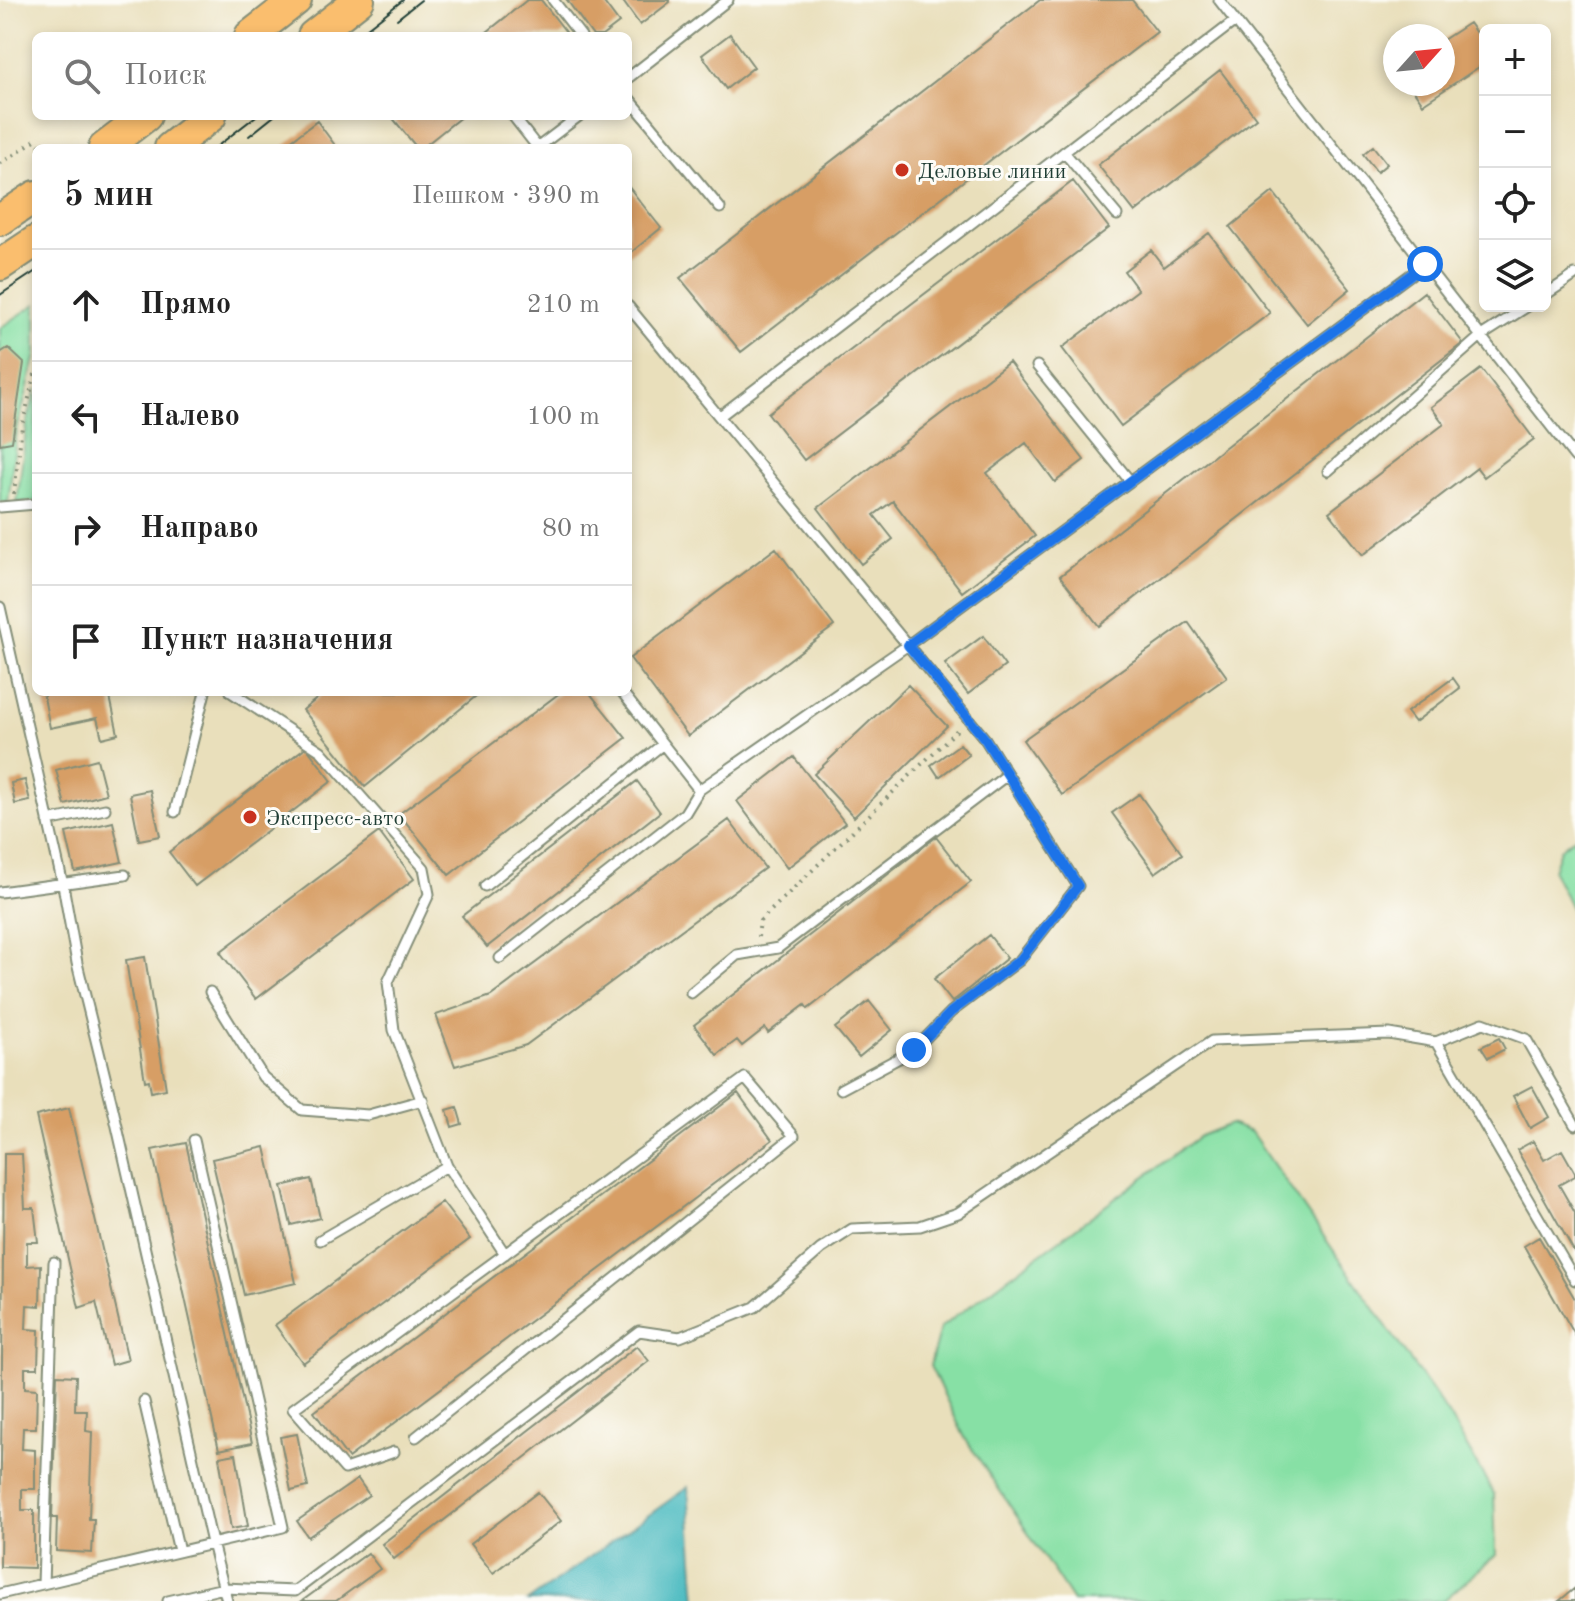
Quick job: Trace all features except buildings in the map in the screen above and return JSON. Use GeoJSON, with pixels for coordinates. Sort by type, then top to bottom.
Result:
{"type":"FeatureCollection","features":[{"type":"Feature","properties":{"kind":"main road"},"geometry":{"type":"LineString","coordinates":[[255,32],[296,0]]}},
{"type":"Feature","properties":{"kind":"main road"},"geometry":{"type":"LineString","coordinates":[[318,32],[359,0]]}},
{"type":"Feature","properties":{"kind":"main road"},"geometry":{"type":"LineString","coordinates":[[109,144],[141,120]]}},
{"type":"Feature","properties":{"kind":"main road"},"geometry":{"type":"LineString","coordinates":[[175,144],[206,120]]}},
{"type":"Feature","properties":{"kind":"main road"},"geometry":{"type":"LineString","coordinates":[[0,220],[32,199]]}},
{"type":"Feature","properties":{"kind":"main road"},"geometry":{"type":"LineString","coordinates":[[0,265],[32,244]]}},
{"type":"Feature","properties":{"kind":"lane"},"geometry":{"type":"LineString","coordinates":[[553,0],[578,32]]}},
{"type":"Feature","properties":{"kind":"lane"},"geometry":{"type":"LineString","coordinates":[[1219,0],[1575,457]]}},
{"type":"Feature","properties":{"kind":"lane"},"geometry":{"type":"LineString","coordinates":[[632,75],[725,1]]}},
{"type":"Feature","properties":{"kind":"lane"},"geometry":{"type":"LineString","coordinates":[[720,416],[1235,21]]}},
{"type":"Feature","properties":{"kind":"lane"},"geometry":{"type":"LineString","coordinates":[[632,102],[720,208]]}},
{"type":"Feature","properties":{"kind":"lane"},"geometry":{"type":"LineString","coordinates":[[516,120],[535,144]]}},
{"type":"Feature","properties":{"kind":"lane"},"geometry":{"type":"LineString","coordinates":[[543,144],[574,120]]}},
{"type":"Feature","properties":{"kind":"lane"},"geometry":{"type":"LineString","coordinates":[[1064,152],[1117,215]]}},
{"type":"Feature","properties":{"kind":"lane"},"geometry":{"type":"LineString","coordinates":[[500,958],[685,813],[699,790],[908,645],[1425,264]]}},
{"type":"Feature","properties":{"kind":"lane"},"geometry":{"type":"LineString","coordinates":[[1551,291],[1575,275]]}},
{"type":"Feature","properties":{"kind":"lane"},"geometry":{"type":"LineString","coordinates":[[632,311],[969,719],[1078,886],[1020,960],[951,1012],[914,1050],[841,1089]]}},
{"type":"Feature","properties":{"kind":"lane"},"geometry":{"type":"LineString","coordinates":[[1328,471],[1481,336],[1519,312]]}},
{"type":"Feature","properties":{"kind":"lane"},"geometry":{"type":"LineString","coordinates":[[1037,366],[1130,481]]}},
{"type":"Feature","properties":{"kind":"lane"},"geometry":{"type":"LineString","coordinates":[[0,507],[32,504]]}},
{"type":"Feature","properties":{"kind":"lane"},"geometry":{"type":"LineString","coordinates":[[0,607],[63,885],[77,963],[227,1601]]}},
{"type":"Feature","properties":{"kind":"lane"},"geometry":{"type":"LineString","coordinates":[[175,812],[204,696]]}},
{"type":"Feature","properties":{"kind":"lane"},"geometry":{"type":"LineString","coordinates":[[237,696],[321,751],[424,868],[429,894],[388,982],[394,1030],[447,1166],[505,1254]]}},
{"type":"Feature","properties":{"kind":"lane"},"geometry":{"type":"LineString","coordinates":[[625,696],[699,790]]}},
{"type":"Feature","properties":{"kind":"lane"},"geometry":{"type":"LineString","coordinates":[[485,886],[663,744]]}},
{"type":"Feature","properties":{"kind":"lane"},"geometry":{"type":"LineString","coordinates":[[691,993],[737,955],[778,948],[1007,775]]}},
{"type":"Feature","properties":{"kind":"lane"},"geometry":{"type":"LineString","coordinates":[[48,821],[105,809]]}},
{"type":"Feature","properties":{"kind":"lane"},"geometry":{"type":"LineString","coordinates":[[0,892],[125,875]]}},
{"type":"Feature","properties":{"kind":"lane"},"geometry":{"type":"LineString","coordinates":[[210,992],[263,1077],[302,1110],[368,1115],[423,1100]]}},
{"type":"Feature","properties":{"kind":"lane"},"geometry":{"type":"LineString","coordinates":[[168,1601],[224,1588],[295,1591],[639,1331],[680,1337],[755,1307],[821,1249],[852,1229],[920,1226],[958,1213],[1212,1041],[1389,1034],[1436,1042],[1483,1023],[1526,1039],[1575,1125]]}},
{"type":"Feature","properties":{"kind":"lane"},"geometry":{"type":"LineString","coordinates":[[1436,1042],[1575,1280]]}},
{"type":"Feature","properties":{"kind":"lane"},"geometry":{"type":"LineString","coordinates":[[394,1452],[345,1469],[293,1409],[745,1078],[794,1136],[416,1437]]}},
{"type":"Feature","properties":{"kind":"lane"},"geometry":{"type":"LineString","coordinates":[[0,1594],[283,1527],[194,1140]]}},
{"type":"Feature","properties":{"kind":"lane"},"geometry":{"type":"LineString","coordinates":[[320,1240],[447,1166]]}},
{"type":"Feature","properties":{"kind":"lane"},"geometry":{"type":"LineString","coordinates":[[43,1584],[54,1262]]}},
{"type":"Feature","properties":{"kind":"lane"},"geometry":{"type":"LineString","coordinates":[[144,1401],[179,1551]]}},
{"type":"Feature","properties":{"kind":"path"},"geometry":{"type":"LineString","coordinates":[[0,164],[35,140],[38,144]]}},
{"type":"Feature","properties":{"kind":"path"},"geometry":{"type":"LineString","coordinates":[[12,506],[22,426],[32,386]]}},
{"type":"Feature","properties":{"kind":"path"},"geometry":{"type":"LineString","coordinates":[[756,952],[760,921],[969,719]]}},
{"type":"Feature","properties":{"kind":"green space"},"geometry":{"type":"Polygon","coordinates":[[[32,307],[32,371],[17,430],[8,503],[0,502],[0,328],[32,307]]]}},
{"type":"Feature","properties":{"kind":"green space"},"geometry":{"type":"Polygon","coordinates":[[[32,404],[32,501],[17,503],[32,404]]]}},
{"type":"Feature","properties":{"kind":"green space"},"geometry":{"type":"Polygon","coordinates":[[[1575,837],[1575,916],[1553,871],[1560,849],[1575,837]]]}},
{"type":"Feature","properties":{"kind":"green space"},"geometry":{"type":"Polygon","coordinates":[[[1230,1124],[1251,1132],[1449,1416],[1494,1494],[1496,1555],[1443,1601],[1073,1601],[965,1438],[930,1366],[940,1328],[1200,1136],[1230,1124]]]}},
{"type":"Feature","properties":{"kind":"water"},"geometry":{"type":"Polygon","coordinates":[[[688,1487],[696,1601],[528,1601],[688,1487]]]}},
{"type":"Feature","properties":{"kind":"tram line"},"geometry":{"type":"LineString","coordinates":[[362,32],[403,0]]}},
{"type":"Feature","properties":{"kind":"tram line"},"geometry":{"type":"LineString","coordinates":[[397,19],[421,0]]}},
{"type":"Feature","properties":{"kind":"tram line"},"geometry":{"type":"LineString","coordinates":[[220,144],[251,120]]}},
{"type":"Feature","properties":{"kind":"tram line"},"geometry":{"type":"LineString","coordinates":[[249,136],[269,120]]}},
{"type":"Feature","properties":{"kind":"tram line"},"geometry":{"type":"LineString","coordinates":[[0,295],[32,274]]}},
{"type":"Feature","properties":{"kind":"place","name":"Деловые линии"},"geometry":{"type":"Point","coordinates":[902,170]}},
{"type":"Feature","properties":{"kind":"place","name":"Экспресс-авто"},"geometry":{"type":"Point","coordinates":[250,817]}},
{"type":"Feature","properties":{"kind":"route"},"geometry":{"type":"LineString","coordinates":[[914,1050],[951,1012],[1020,960],[1078,886],[985,739],[908,645],[1425,264]]}}]}
